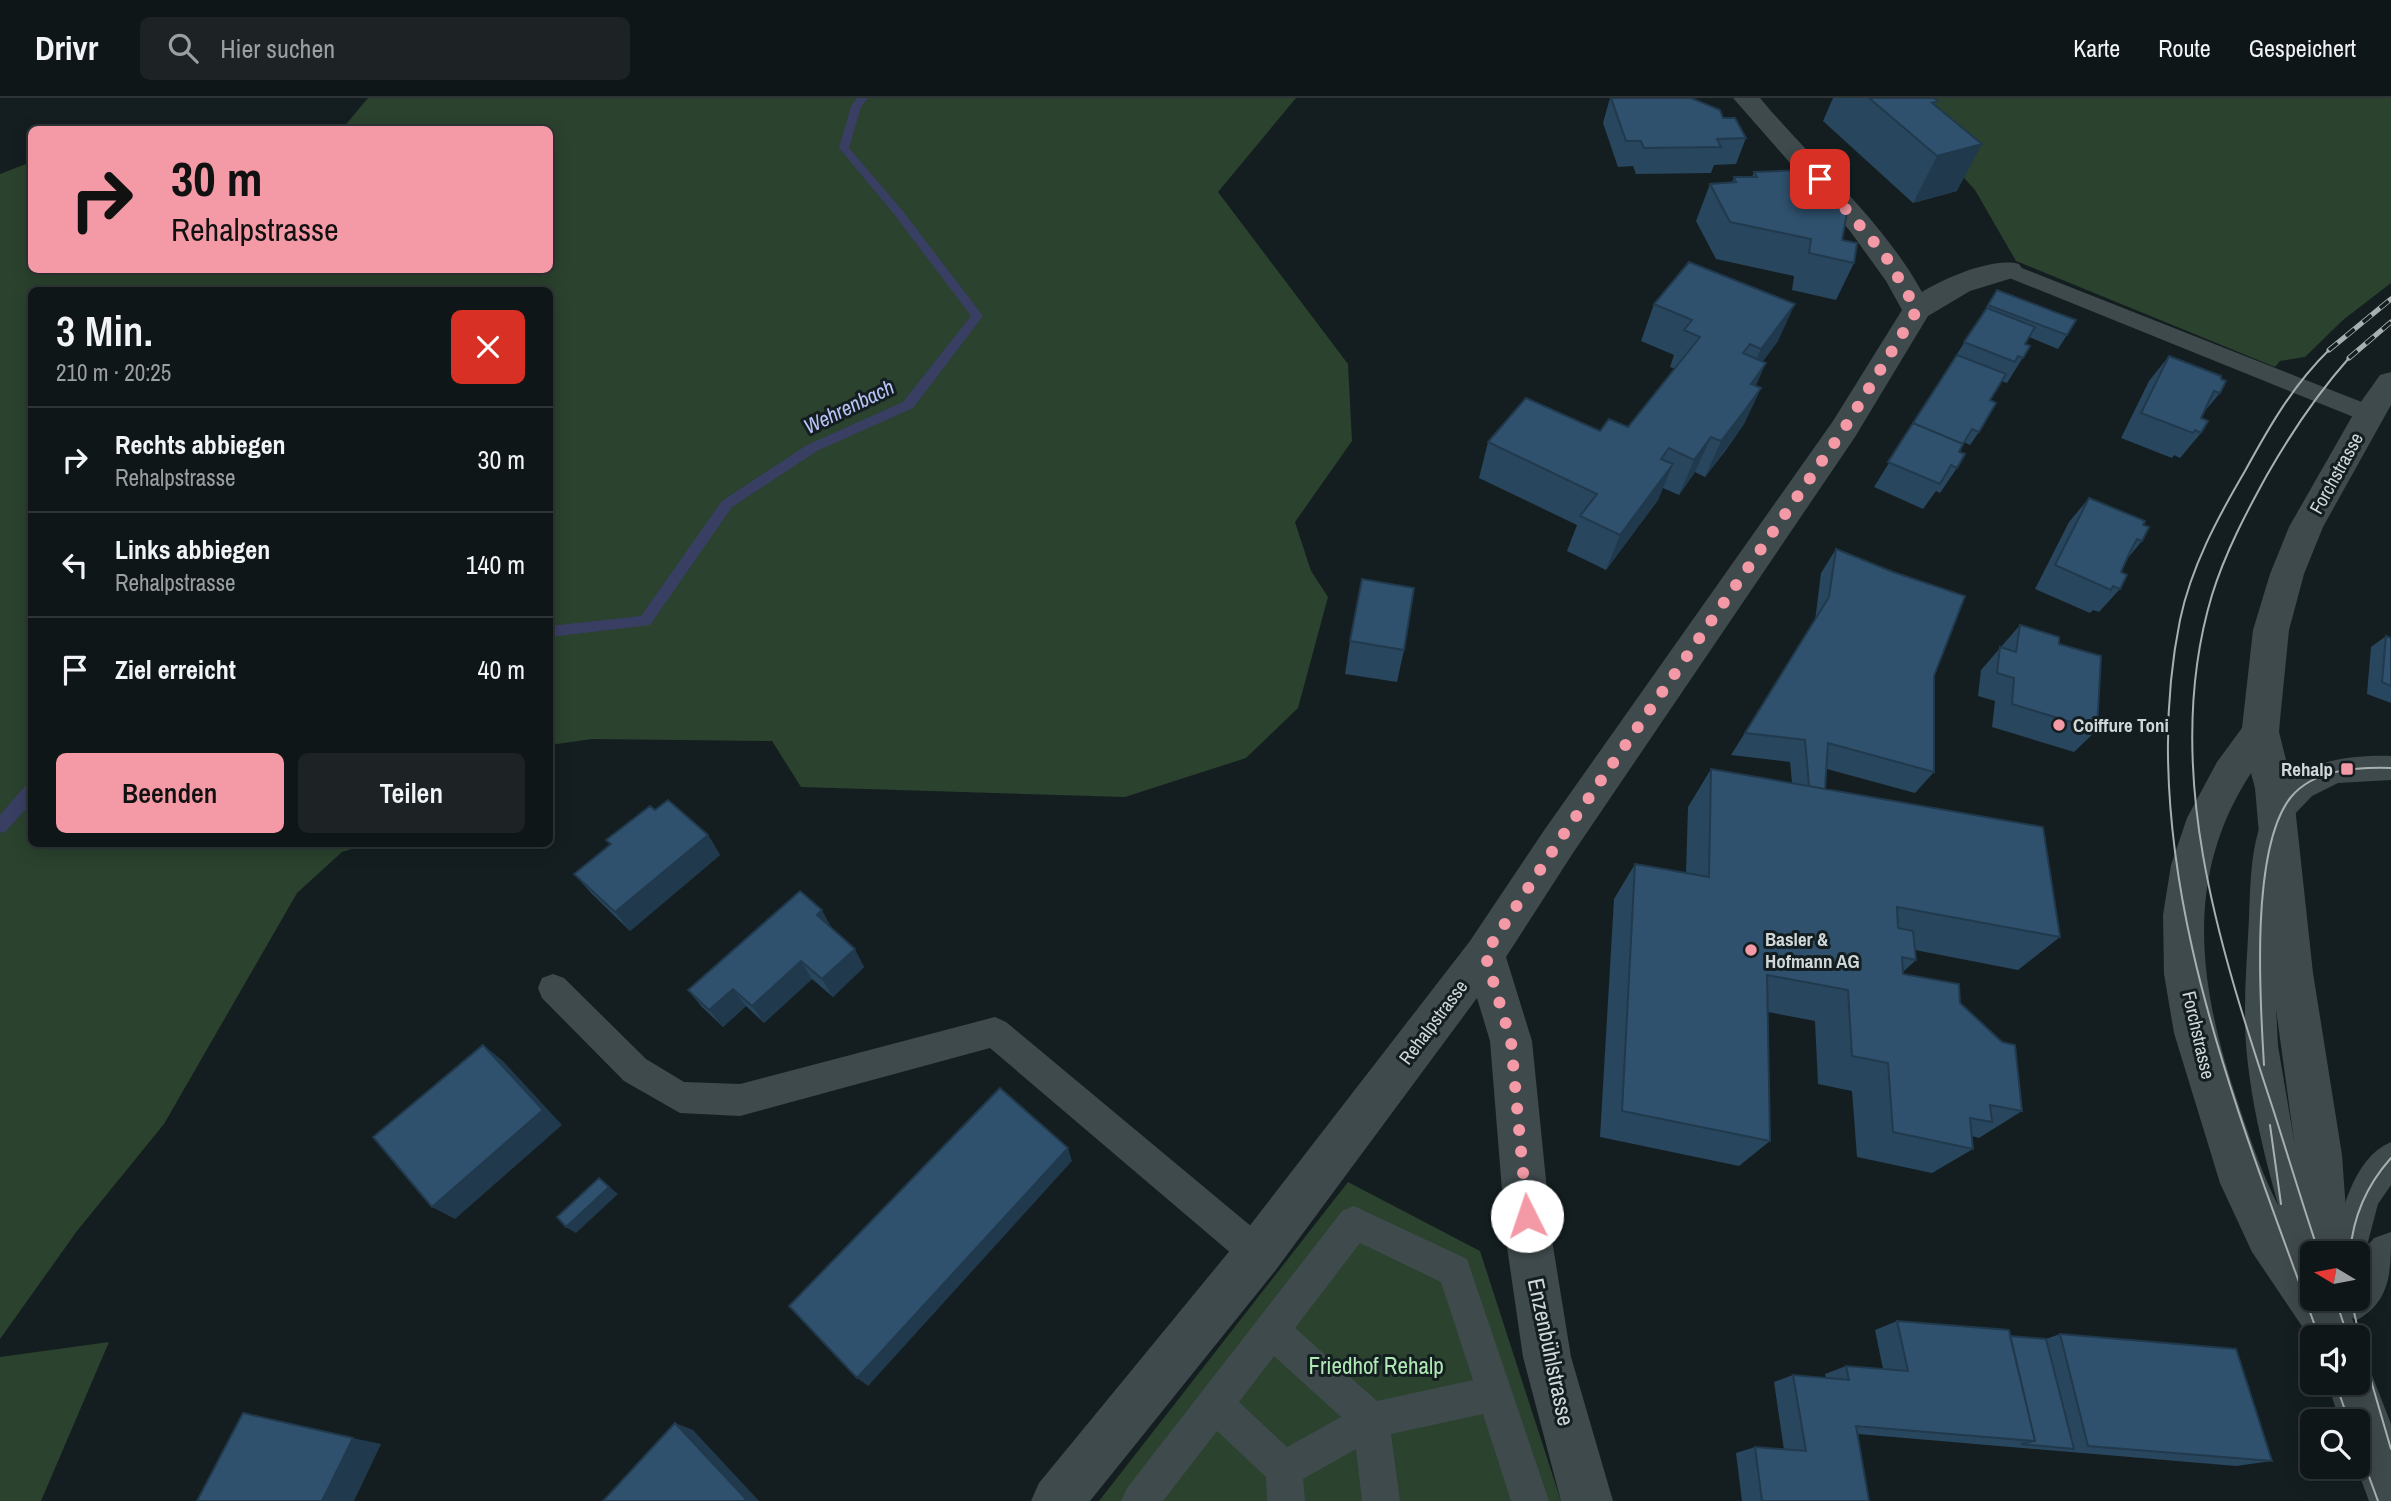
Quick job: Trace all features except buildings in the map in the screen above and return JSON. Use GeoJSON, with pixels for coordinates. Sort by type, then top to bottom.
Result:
{"type":"FeatureCollection","features":[{"type":"Feature","properties":{"kind":"street"},"geometry":{"type":"LineString","coordinates":[[1746,98],[1885,255],[1917,310]]}},
{"type":"Feature","properties":{"kind":"street","name":"Rehalpstrasse"},"geometry":{"type":"LineString","coordinates":[[1057,1501],[1258,1254],[1485,954],[1559,841],[1844,429],[1917,310],[1954,285],[2009,270]]}},
{"type":"Feature","properties":{"kind":"street","name":"Forchstrasse"},"geometry":{"type":"LineString","coordinates":[[2325,1241],[2319,1154],[2292,973],[2278,818],[2273,780],[2260,732],[2271,630],[2287,574],[2306,527],[2369,414],[2391,382]]}},
{"type":"Feature","properties":{"kind":"street","name":"Forchstrasse"},"geometry":{"type":"LineString","coordinates":[[2260,732],[2238,758],[2216,796],[2193,854],[2183,916],[2187,986],[2217,1106],[2250,1201],[2277,1248],[2300,1271]]}},
{"type":"Feature","properties":{"kind":"street","name":"Enzenbühlstrasse"},"geometry":{"type":"LineString","coordinates":[[1485,954],[1511,1041],[1529,1240],[1547,1357],[1587,1501]]}},
{"type":"Feature","properties":{"kind":"street"},"geometry":{"type":"LineString","coordinates":[[2370,1276],[2391,1255]]}},
{"type":"Feature","properties":{"kind":"street"},"geometry":{"type":"LineString","coordinates":[[2356,1395],[2391,1493]]}},
{"type":"Feature","properties":{"kind":"lane"},"geometry":{"type":"LineString","coordinates":[[2009,270],[2369,414]]}},
{"type":"Feature","properties":{"kind":"lane"},"geometry":{"type":"LineString","coordinates":[[2306,1241],[2276,1142],[2267,1094],[2260,1020],[2266,873],[2272,835],[2290,798],[2316,779],[2347,769],[2391,768]]}},
{"type":"Feature","properties":{"kind":"lane"},"geometry":{"type":"LineString","coordinates":[[554,988],[635,1070],[680,1097],[740,1100],[995,1032],[1258,1254]]}},
{"type":"Feature","properties":{"kind":"lane"},"geometry":{"type":"LineString","coordinates":[[2351,1241],[2363,1196],[2391,1158]]}},
{"type":"Feature","properties":{"kind":"lane"},"geometry":{"type":"LineString","coordinates":[[1140,1501],[1354,1223],[1455,1271],[1530,1501]]}},
{"type":"Feature","properties":{"kind":"lane"},"geometry":{"type":"LineString","coordinates":[[1271,1330],[1371,1420],[1381,1501]]}},
{"type":"Feature","properties":{"kind":"lane"},"geometry":{"type":"LineString","coordinates":[[1214,1404],[1285,1485],[1371,1420],[1496,1393]]}},
{"type":"Feature","properties":{"kind":"green space"},"geometry":{"type":"Polygon","coordinates":[[[368,98],[1296,98],[1218,192],[1348,364],[1352,441],[1295,522],[1311,571],[1328,597],[1298,708],[1246,758],[1125,797],[801,787],[772,741],[592,739],[553,745],[553,287],[28,287],[28,847],[359,847],[342,852],[297,893],[164,1124],[77,1231],[0,1339],[0,174],[28,163],[28,273],[553,273],[553,126],[345,126],[368,98]]]}},
{"type":"Feature","properties":{"kind":"green space"},"geometry":{"type":"Polygon","coordinates":[[[1892,98],[2391,98],[2391,283],[2343,320],[2305,357],[2280,361],[2275,367],[2016,261],[1975,190],[1892,98]]]}},
{"type":"Feature","properties":{"kind":"green space","name":"Friedhof Rehalp"},"geometry":{"type":"Polygon","coordinates":[[[1348,1182],[1480,1251],[1561,1501],[1099,1501],[1348,1182]]]}},
{"type":"Feature","properties":{"kind":"green space"},"geometry":{"type":"Polygon","coordinates":[[[109,1342],[41,1501],[0,1501],[0,1357],[109,1342]]]}},
{"type":"Feature","properties":{"kind":"waterway","name":"Wehrenbach"},"geometry":{"type":"LineString","coordinates":[[553,632],[645,621],[727,504],[812,448],[908,405],[977,316],[898,212],[844,148],[856,106],[863,98]]}},
{"type":"Feature","properties":{"kind":"waterway","name":"Wehrenbach"},"geometry":{"type":"LineString","coordinates":[[0,826],[28,794]]}},
{"type":"Feature","properties":{"kind":"tram line"},"geometry":{"type":"LineString","coordinates":[[2315,1325],[2227,1076],[2201,985],[2181,894],[2170,802],[2169,711],[2180,620],[2206,543],[2273,423],[2304,377],[2329,350]]}},
{"type":"Feature","properties":{"kind":"tram line"},"geometry":{"type":"LineString","coordinates":[[2315,1241],[2234,986],[2217,922],[2203,857],[2195,791],[2192,726],[2198,660],[2217,579],[2251,504],[2285,444],[2315,400],[2349,358]]}},
{"type":"Feature","properties":{"kind":"tram line"},"geometry":{"type":"LineString","coordinates":[[2264,1065],[2260,966],[2263,887],[2269,851],[2278,821],[2291,797],[2324,775],[2351,769],[2391,768]]}},
{"type":"Feature","properties":{"kind":"tram line"},"geometry":{"type":"LineString","coordinates":[[2270,1125],[2281,1204]]}},
{"type":"Feature","properties":{"kind":"tram line"},"geometry":{"type":"LineString","coordinates":[[2352,1241],[2362,1202],[2374,1179],[2391,1158]]}},
{"type":"Feature","properties":{"kind":"tram line"},"geometry":{"type":"LineString","coordinates":[[2339,1311],[2344,1325]]}},
{"type":"Feature","properties":{"kind":"tram line"},"geometry":{"type":"LineString","coordinates":[[2354,1311],[2391,1449]]}},
{"type":"Feature","properties":{"kind":"tram line"},"geometry":{"type":"LineString","coordinates":[[2340,1395],[2345,1409]]}},
{"type":"Feature","properties":{"kind":"tram line"},"geometry":{"type":"LineString","coordinates":[[2370,1479],[2378,1501]]}},
{"type":"Feature","properties":{"kind":"railway"},"geometry":{"type":"LineString","coordinates":[[2329,350],[2391,299]]}},
{"type":"Feature","properties":{"kind":"railway"},"geometry":{"type":"LineString","coordinates":[[2349,358],[2391,322]]}},
{"type":"Feature","properties":{"kind":"place","name":"Coiffure Toni"},"geometry":{"type":"Point","coordinates":[2059,725]}},
{"type":"Feature","properties":{"kind":"place","name":"Rehalp"},"geometry":{"type":"Point","coordinates":[2347,769]}},
{"type":"Feature","properties":{"kind":"place","name":"Basler & Hofmann AG"},"geometry":{"type":"Point","coordinates":[1751,950]}},
{"type":"Feature","properties":{"kind":"route"},"geometry":{"type":"LineString","coordinates":[[1527,1216],[1511,1041],[1485,954],[1559,841],[1844,429],[1917,310],[1885,255],[1820,179]]}}]}
